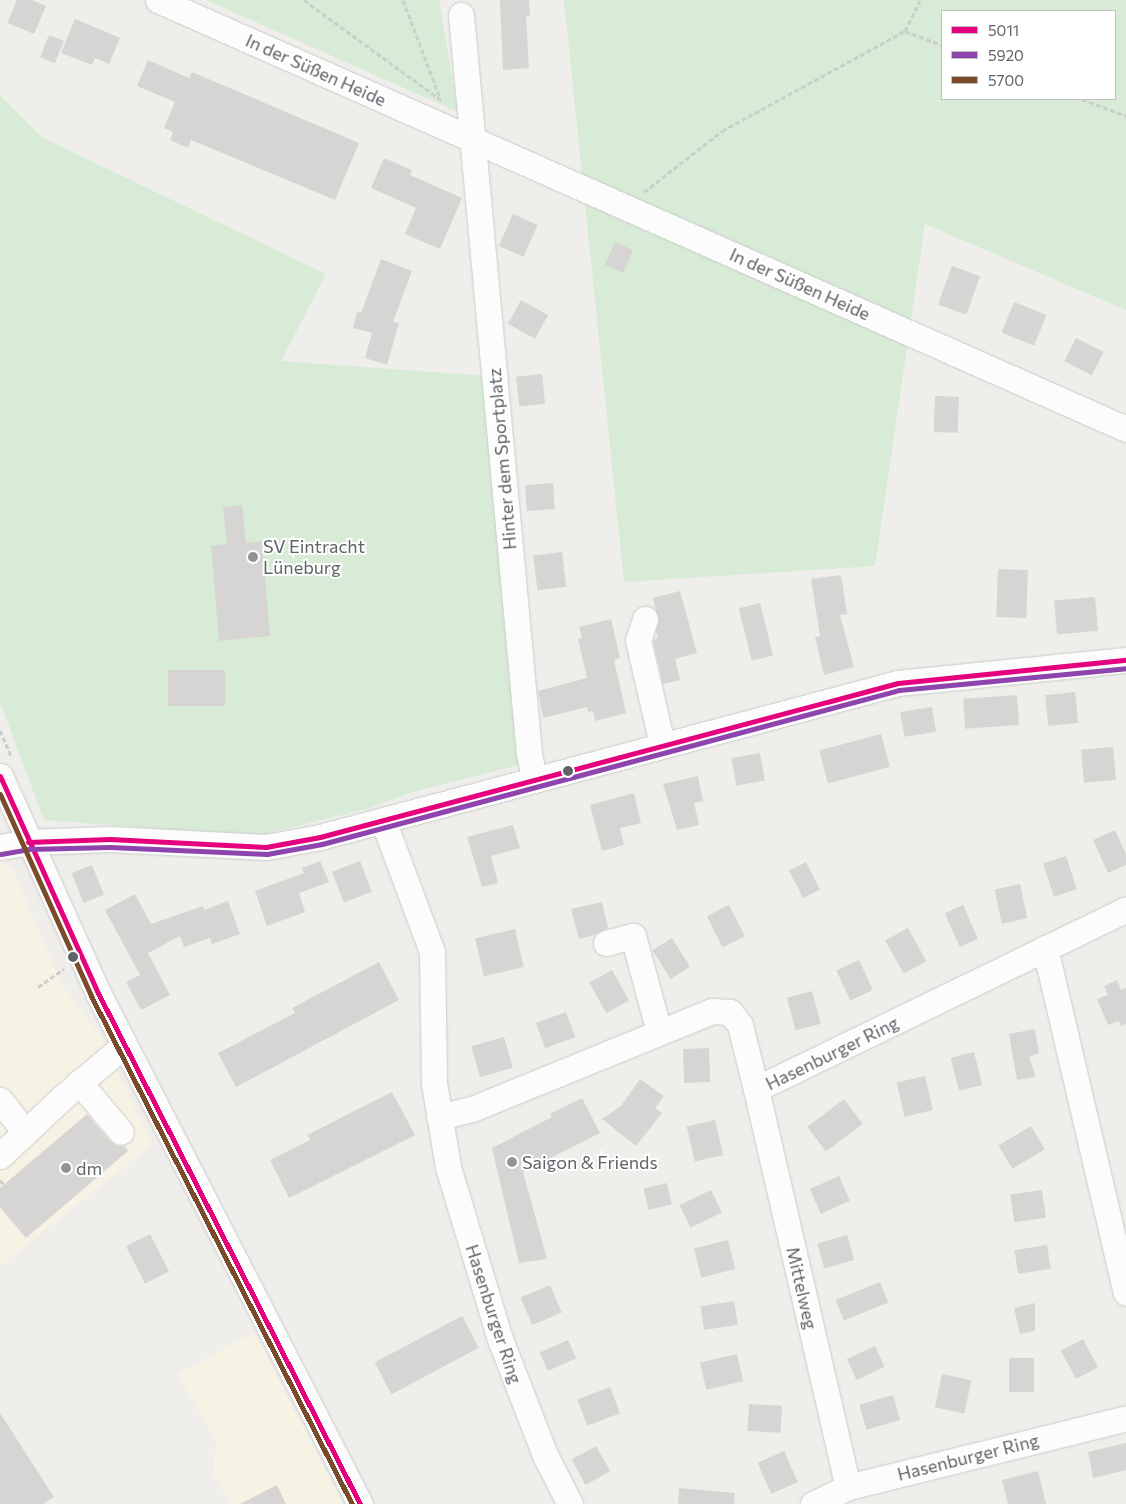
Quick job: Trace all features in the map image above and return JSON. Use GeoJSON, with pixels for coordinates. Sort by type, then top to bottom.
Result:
{"type":"FeatureCollection","features":[{"type":"Feature","properties":{"kind":"street","name":"In der Süßen Heide"},"geometry":{"type":"LineString","coordinates":[[158,0],[1126,429]]}},
{"type":"Feature","properties":{"kind":"street"},"geometry":{"type":"LineString","coordinates":[[461,15],[463,135]]}},
{"type":"Feature","properties":{"kind":"street","name":"Hinter dem Sportplatz"},"geometry":{"type":"LineString","coordinates":[[463,135],[528,754],[534,778]]}},
{"type":"Feature","properties":{"kind":"street"},"geometry":{"type":"LineString","coordinates":[[645,619],[638,640],[662,744]]}},
{"type":"Feature","properties":{"kind":"street"},"geometry":{"type":"LineString","coordinates":[[0,847],[28,842],[110,839],[266,847],[320,837],[534,778],[898,683],[1126,660]]}},
{"type":"Feature","properties":{"kind":"street"},"geometry":{"type":"LineString","coordinates":[[0,776],[28,842],[124,1045],[360,1504]]}},
{"type":"Feature","properties":{"kind":"street","name":"Hasenburger Ring"},"geometry":{"type":"LineString","coordinates":[[383,820],[432,952],[434,1084],[448,1168],[500,1339],[545,1456],[570,1504]]}},
{"type":"Feature","properties":{"kind":"street","name":"Hasenburger Ring"},"geometry":{"type":"LineString","coordinates":[[439,1117],[472,1109],[712,1011],[730,1012],[740,1025],[756,1089],[1126,908]]}},
{"type":"Feature","properties":{"kind":"street"},"geometry":{"type":"LineString","coordinates":[[606,943],[633,936],[659,1032]]}},
{"type":"Feature","properties":{"kind":"street"},"geometry":{"type":"LineString","coordinates":[[1045,948],[1126,1293]]}},
{"type":"Feature","properties":{"kind":"street"},"geometry":{"type":"LineString","coordinates":[[0,1156],[79,1082],[124,1045]]}},
{"type":"Feature","properties":{"kind":"street"},"geometry":{"type":"LineString","coordinates":[[79,1082],[121,1132]]}},
{"type":"Feature","properties":{"kind":"street","name":"Mittelweg"},"geometry":{"type":"LineString","coordinates":[[756,1089],[848,1488]]}},
{"type":"Feature","properties":{"kind":"street"},"geometry":{"type":"LineString","coordinates":[[0,1100],[25,1132]]}},
{"type":"Feature","properties":{"kind":"street","name":"Hasenburger Ring"},"geometry":{"type":"LineString","coordinates":[[813,1504],[848,1488],[1126,1418]]}},
{"type":"Feature","properties":{"kind":"path"},"geometry":{"type":"LineString","coordinates":[[304,0],[441,100]]}},
{"type":"Feature","properties":{"kind":"path"},"geometry":{"type":"LineString","coordinates":[[404,0],[441,100],[463,135]]}},
{"type":"Feature","properties":{"kind":"path"},"geometry":{"type":"LineString","coordinates":[[625,206],[722,131],[905,31],[920,0]]}},
{"type":"Feature","properties":{"kind":"path"},"geometry":{"type":"LineString","coordinates":[[905,31],[941,45]]}},
{"type":"Feature","properties":{"kind":"path"},"geometry":{"type":"LineString","coordinates":[[1085,100],[1126,116]]}},
{"type":"Feature","properties":{"kind":"path"},"geometry":{"type":"LineString","coordinates":[[38,987],[58,972]]}},
{"type":"Feature","properties":{"kind":"path"},"geometry":{"type":"LineString","coordinates":[[0,1180],[4,1185]]}},
{"type":"Feature","properties":{"kind":"shaded area"},"geometry":{"type":"Polygon","coordinates":[[[0,861],[12,869],[62,985],[101,1038],[152,1145],[0,1266],[0,861]]]}},
{"type":"Feature","properties":{"kind":"shaded area"},"geometry":{"type":"Polygon","coordinates":[[[254,1332],[343,1504],[227,1504],[230,1502],[213,1473],[216,1440],[178,1374],[254,1332]]]}},
{"type":"Feature","properties":{"kind":"green space"},"geometry":{"type":"Polygon","coordinates":[[[206,0],[439,0],[458,112],[206,0]]]}},
{"type":"Feature","properties":{"kind":"green space"},"geometry":{"type":"Polygon","coordinates":[[[564,0],[1126,0],[1126,310],[925,224],[875,566],[624,582],[564,0]]]}},
{"type":"Feature","properties":{"kind":"green space","name":"SV Eintracht Lüneburg"},"geometry":{"type":"Polygon","coordinates":[[[0,95],[43,138],[326,274],[281,361],[489,376],[522,764],[410,793],[366,809],[256,836],[44,820],[0,702],[0,95]]]}},
{"type":"Feature","properties":{"kind":"building"},"geometry":{"type":"Polygon","coordinates":[[[17,0],[32,0],[46,6],[34,34],[7,23],[17,0]]]}},
{"type":"Feature","properties":{"kind":"building"},"geometry":{"type":"Polygon","coordinates":[[[500,0],[529,0],[530,16],[526,16],[529,68],[503,70],[500,0]]]}},
{"type":"Feature","properties":{"kind":"building"},"geometry":{"type":"Polygon","coordinates":[[[75,19],[120,38],[109,64],[95,58],[92,65],[61,53],[75,19]]]}},
{"type":"Feature","properties":{"kind":"building"},"geometry":{"type":"Polygon","coordinates":[[[49,35],[64,41],[55,63],[40,57],[49,35]]]}},
{"type":"Feature","properties":{"kind":"building"},"geometry":{"type":"Polygon","coordinates":[[[148,60],[189,78],[192,72],[359,143],[335,200],[191,140],[188,148],[170,140],[173,132],[164,128],[175,102],[137,86],[148,60]]]}},
{"type":"Feature","properties":{"kind":"building"},"geometry":{"type":"Polygon","coordinates":[[[384,158],[412,170],[410,175],[462,198],[440,249],[405,234],[416,208],[371,188],[384,158]]]}},
{"type":"Feature","properties":{"kind":"building"},"geometry":{"type":"Polygon","coordinates":[[[513,214],[538,225],[523,257],[499,246],[513,214]]]}},
{"type":"Feature","properties":{"kind":"building"},"geometry":{"type":"Polygon","coordinates":[[[615,242],[633,250],[623,273],[605,265],[615,242]]]}},
{"type":"Feature","properties":{"kind":"building"},"geometry":{"type":"Polygon","coordinates":[[[381,259],[412,271],[393,322],[399,323],[387,365],[365,358],[372,333],[353,328],[357,312],[361,313],[381,259]]]}},
{"type":"Feature","properties":{"kind":"building"},"geometry":{"type":"Polygon","coordinates":[[[952,266],[980,276],[966,315],[938,305],[952,266]]]}},
{"type":"Feature","properties":{"kind":"building"},"geometry":{"type":"Polygon","coordinates":[[[521,300],[548,315],[535,339],[508,324],[521,300]]]}},
{"type":"Feature","properties":{"kind":"building"},"geometry":{"type":"Polygon","coordinates":[[[1014,302],[1046,315],[1034,346],[1002,333],[1014,302]]]}},
{"type":"Feature","properties":{"kind":"building"},"geometry":{"type":"Polygon","coordinates":[[[1076,338],[1104,352],[1092,375],[1064,361],[1076,338]]]}},
{"type":"Feature","properties":{"kind":"building"},"geometry":{"type":"Polygon","coordinates":[[[542,374],[545,404],[519,407],[516,377],[542,374]]]}},
{"type":"Feature","properties":{"kind":"building"},"geometry":{"type":"Polygon","coordinates":[[[935,396],[959,397],[958,433],[934,432],[935,396]]]}},
{"type":"Feature","properties":{"kind":"building"},"geometry":{"type":"Polygon","coordinates":[[[553,483],[555,509],[527,511],[525,485],[553,483]]]}},
{"type":"Feature","properties":{"kind":"building"},"geometry":{"type":"Polygon","coordinates":[[[242,505],[246,543],[262,541],[270,636],[219,641],[211,546],[227,544],[223,507],[242,505]]]}},
{"type":"Feature","properties":{"kind":"building"},"geometry":{"type":"Polygon","coordinates":[[[562,552],[566,587],[537,590],[533,556],[562,552]]]}},
{"type":"Feature","properties":{"kind":"building"},"geometry":{"type":"Polygon","coordinates":[[[998,569],[1028,570],[1026,618],[996,617],[998,569]]]}},
{"type":"Feature","properties":{"kind":"building"},"geometry":{"type":"Polygon","coordinates":[[[841,575],[847,614],[840,615],[854,667],[824,675],[815,637],[820,636],[811,579],[841,575]]]}},
{"type":"Feature","properties":{"kind":"building"},"geometry":{"type":"Polygon","coordinates":[[[680,591],[697,653],[675,659],[680,680],[663,684],[653,641],[658,637],[656,631],[659,622],[653,598],[680,591]]]}},
{"type":"Feature","properties":{"kind":"building"},"geometry":{"type":"Polygon","coordinates":[[[1095,597],[1098,631],[1057,634],[1054,601],[1095,597]]]}},
{"type":"Feature","properties":{"kind":"building"},"geometry":{"type":"Polygon","coordinates":[[[760,603],[773,655],[752,661],[739,608],[760,603]]]}},
{"type":"Feature","properties":{"kind":"building"},"geometry":{"type":"Polygon","coordinates":[[[611,619],[620,658],[614,660],[626,713],[595,721],[593,711],[588,712],[587,707],[543,718],[538,691],[587,678],[578,639],[582,638],[579,627],[611,619]]]}},
{"type":"Feature","properties":{"kind":"building"},"geometry":{"type":"Polygon","coordinates":[[[168,670],[225,670],[225,706],[168,706],[168,670]]]}},
{"type":"Feature","properties":{"kind":"building"},"geometry":{"type":"Polygon","coordinates":[[[1075,692],[1078,723],[1048,726],[1045,695],[1075,692]]]}},
{"type":"Feature","properties":{"kind":"building"},"geometry":{"type":"Polygon","coordinates":[[[1017,695],[1019,725],[965,729],[963,699],[1017,695]]]}},
{"type":"Feature","properties":{"kind":"building"},"geometry":{"type":"Polygon","coordinates":[[[932,707],[936,732],[904,737],[900,712],[932,707]]]}},
{"type":"Feature","properties":{"kind":"building"},"geometry":{"type":"Polygon","coordinates":[[[881,734],[890,767],[828,783],[819,751],[881,734]]]}},
{"type":"Feature","properties":{"kind":"building"},"geometry":{"type":"Polygon","coordinates":[[[1113,747],[1116,780],[1084,783],[1081,750],[1113,747]]]}},
{"type":"Feature","properties":{"kind":"building"},"geometry":{"type":"Polygon","coordinates":[[[760,753],[765,781],[736,786],[731,758],[760,753]]]}},
{"type":"Feature","properties":{"kind":"building"},"geometry":{"type":"Polygon","coordinates":[[[698,776],[703,801],[694,803],[699,825],[677,830],[663,784],[698,776]]]}},
{"type":"Feature","properties":{"kind":"building"},"geometry":{"type":"Polygon","coordinates":[[[634,793],[641,823],[620,828],[624,845],[602,851],[590,805],[634,793]]]}},
{"type":"Feature","properties":{"kind":"building"},"geometry":{"type":"Polygon","coordinates":[[[513,825],[520,848],[491,856],[498,883],[482,887],[467,837],[513,825]]]}},
{"type":"Feature","properties":{"kind":"building"},"geometry":{"type":"Polygon","coordinates":[[[1115,830],[1126,854],[1126,865],[1108,873],[1093,840],[1115,830]]]}},
{"type":"Feature","properties":{"kind":"building"},"geometry":{"type":"Polygon","coordinates":[[[1066,856],[1077,889],[1054,897],[1043,863],[1066,856]]]}},
{"type":"Feature","properties":{"kind":"building"},"geometry":{"type":"Polygon","coordinates":[[[320,861],[329,882],[299,893],[305,912],[267,926],[255,891],[304,873],[302,868],[320,861]]]}},
{"type":"Feature","properties":{"kind":"building"},"geometry":{"type":"Polygon","coordinates":[[[360,861],[372,892],[344,903],[332,872],[360,861]]]}},
{"type":"Feature","properties":{"kind":"building"},"geometry":{"type":"Polygon","coordinates":[[[806,862],[820,890],[803,898],[789,871],[806,862]]]}},
{"type":"Feature","properties":{"kind":"building"},"geometry":{"type":"Polygon","coordinates":[[[92,865],[104,895],[84,903],[72,873],[92,865]]]}},
{"type":"Feature","properties":{"kind":"building"},"geometry":{"type":"Polygon","coordinates":[[[1020,884],[1027,918],[1002,924],[995,889],[1020,884]]]}},
{"type":"Feature","properties":{"kind":"building"},"geometry":{"type":"Polygon","coordinates":[[[135,894],[151,924],[203,906],[204,910],[228,901],[240,934],[212,944],[210,938],[184,947],[180,936],[148,953],[170,995],[141,1010],[126,982],[140,975],[105,910],[135,894]]]}},
{"type":"Feature","properties":{"kind":"building"},"geometry":{"type":"Polygon","coordinates":[[[602,902],[608,928],[594,935],[579,939],[571,909],[602,902]]]}},
{"type":"Feature","properties":{"kind":"building"},"geometry":{"type":"Polygon","coordinates":[[[729,905],[745,936],[723,948],[707,916],[729,905]]]}},
{"type":"Feature","properties":{"kind":"building"},"geometry":{"type":"Polygon","coordinates":[[[963,905],[978,939],[960,947],[945,913],[963,905]]]}},
{"type":"Feature","properties":{"kind":"building"},"geometry":{"type":"Polygon","coordinates":[[[908,928],[926,961],[904,974],[885,941],[908,928]]]}},
{"type":"Feature","properties":{"kind":"building"},"geometry":{"type":"Polygon","coordinates":[[[515,929],[524,967],[484,976],[475,938],[515,929]]]}},
{"type":"Feature","properties":{"kind":"building"},"geometry":{"type":"Polygon","coordinates":[[[672,938],[690,967],[671,979],[652,950],[672,938]]]}},
{"type":"Feature","properties":{"kind":"building"},"geometry":{"type":"Polygon","coordinates":[[[859,960],[873,990],[850,1000],[836,971],[859,960]]]}},
{"type":"Feature","properties":{"kind":"building"},"geometry":{"type":"Polygon","coordinates":[[[379,962],[399,1000],[236,1087],[218,1053],[295,1013],[292,1008],[379,962]]]}},
{"type":"Feature","properties":{"kind":"building"},"geometry":{"type":"Polygon","coordinates":[[[612,970],[629,1001],[606,1013],[589,983],[612,970]]]}},
{"type":"Feature","properties":{"kind":"building"},"geometry":{"type":"Polygon","coordinates":[[[1117,980],[1121,990],[1126,988],[1126,1024],[1121,1026],[1119,1021],[1108,1025],[1097,999],[1108,995],[1104,986],[1117,980]]]}},
{"type":"Feature","properties":{"kind":"building"},"geometry":{"type":"Polygon","coordinates":[[[812,991],[821,1024],[796,1031],[787,998],[812,991]]]}},
{"type":"Feature","properties":{"kind":"building"},"geometry":{"type":"Polygon","coordinates":[[[566,1012],[575,1037],[545,1048],[536,1023],[566,1012]]]}},
{"type":"Feature","properties":{"kind":"building"},"geometry":{"type":"Polygon","coordinates":[[[1035,1029],[1039,1053],[1029,1057],[1036,1077],[1017,1080],[1009,1034],[1035,1029]]]}},
{"type":"Feature","properties":{"kind":"building"},"geometry":{"type":"Polygon","coordinates":[[[504,1037],[513,1068],[480,1077],[471,1046],[504,1037]]]}},
{"type":"Feature","properties":{"kind":"building"},"geometry":{"type":"Polygon","coordinates":[[[709,1048],[710,1082],[684,1083],[683,1049],[709,1048]]]}},
{"type":"Feature","properties":{"kind":"building"},"geometry":{"type":"Polygon","coordinates":[[[974,1052],[982,1085],[959,1091],[951,1058],[974,1052]]]}},
{"type":"Feature","properties":{"kind":"building"},"geometry":{"type":"Polygon","coordinates":[[[925,1076],[933,1110],[905,1117],[897,1083],[925,1076]]]}},
{"type":"Feature","properties":{"kind":"building"},"geometry":{"type":"Polygon","coordinates":[[[640,1079],[664,1096],[655,1108],[662,1113],[636,1146],[602,1119],[621,1106],[640,1079]]]}},
{"type":"Feature","properties":{"kind":"building"},"geometry":{"type":"Polygon","coordinates":[[[392,1092],[415,1135],[289,1198],[270,1160],[310,1140],[307,1135],[392,1092]]]}},
{"type":"Feature","properties":{"kind":"building"},"geometry":{"type":"Polygon","coordinates":[[[582,1098],[600,1133],[523,1172],[547,1259],[519,1263],[492,1148],[552,1117],[550,1114],[582,1098]]]}},
{"type":"Feature","properties":{"kind":"building"},"geometry":{"type":"Polygon","coordinates":[[[844,1099],[863,1124],[826,1151],[807,1127],[844,1099]]]}},
{"type":"Feature","properties":{"kind":"building","name":"dm"},"geometry":{"type":"Polygon","coordinates":[[[87,1114],[110,1141],[117,1146],[124,1146],[128,1151],[26,1238],[0,1207],[0,1188],[87,1114]]]}},
{"type":"Feature","properties":{"kind":"building"},"geometry":{"type":"Polygon","coordinates":[[[715,1120],[723,1155],[695,1162],[687,1127],[715,1120]]]}},
{"type":"Feature","properties":{"kind":"building"},"geometry":{"type":"Polygon","coordinates":[[[1031,1126],[1045,1149],[1012,1169],[998,1146],[1031,1126]]]}},
{"type":"Feature","properties":{"kind":"building"},"geometry":{"type":"Polygon","coordinates":[[[839,1176],[850,1201],[821,1214],[810,1189],[839,1176]]]}},
{"type":"Feature","properties":{"kind":"building"},"geometry":{"type":"Polygon","coordinates":[[[667,1183],[672,1204],[649,1210],[644,1188],[667,1183]]]}},
{"type":"Feature","properties":{"kind":"building"},"geometry":{"type":"Polygon","coordinates":[[[711,1190],[722,1212],[691,1228],[680,1205],[711,1190]]]}},
{"type":"Feature","properties":{"kind":"building"},"geometry":{"type":"Polygon","coordinates":[[[1042,1190],[1046,1218],[1014,1222],[1010,1194],[1042,1190]]]}},
{"type":"Feature","properties":{"kind":"building"},"geometry":{"type":"Polygon","coordinates":[[[150,1234],[169,1271],[145,1284],[126,1246],[150,1234]]]}},
{"type":"Feature","properties":{"kind":"building"},"geometry":{"type":"Polygon","coordinates":[[[847,1235],[854,1260],[824,1269],[817,1244],[847,1235]]]}},
{"type":"Feature","properties":{"kind":"building"},"geometry":{"type":"Polygon","coordinates":[[[728,1240],[735,1269],[701,1278],[694,1248],[728,1240]]]}},
{"type":"Feature","properties":{"kind":"building"},"geometry":{"type":"Polygon","coordinates":[[[1047,1245],[1051,1269],[1018,1274],[1014,1250],[1047,1245]]]}},
{"type":"Feature","properties":{"kind":"building"},"geometry":{"type":"Polygon","coordinates":[[[880,1282],[888,1302],[844,1320],[835,1300],[880,1282]]]}},
{"type":"Feature","properties":{"kind":"building"},"geometry":{"type":"Polygon","coordinates":[[[550,1285],[562,1313],[532,1325],[521,1298],[550,1285]]]}},
{"type":"Feature","properties":{"kind":"building"},"geometry":{"type":"Polygon","coordinates":[[[734,1301],[738,1325],[704,1330],[700,1306],[734,1301]]]}},
{"type":"Feature","properties":{"kind":"building"},"geometry":{"type":"Polygon","coordinates":[[[1035,1303],[1035,1331],[1020,1334],[1014,1308],[1035,1303]]]}},
{"type":"Feature","properties":{"kind":"building"},"geometry":{"type":"Polygon","coordinates":[[[462,1316],[479,1348],[391,1394],[375,1362],[462,1316]]]}},
{"type":"Feature","properties":{"kind":"building"},"geometry":{"type":"Polygon","coordinates":[[[1083,1339],[1098,1367],[1076,1379],[1061,1351],[1083,1339]]]}},
{"type":"Feature","properties":{"kind":"building"},"geometry":{"type":"Polygon","coordinates":[[[568,1340],[576,1358],[548,1371],[540,1353],[568,1340]]]}},
{"type":"Feature","properties":{"kind":"building"},"geometry":{"type":"Polygon","coordinates":[[[875,1346],[885,1367],[857,1380],[847,1359],[875,1346]]]}},
{"type":"Feature","properties":{"kind":"building"},"geometry":{"type":"Polygon","coordinates":[[[737,1354],[743,1381],[706,1390],[700,1363],[737,1354]]]}},
{"type":"Feature","properties":{"kind":"building"},"geometry":{"type":"Polygon","coordinates":[[[1009,1358],[1034,1358],[1034,1392],[1009,1392],[1009,1358]]]}},
{"type":"Feature","properties":{"kind":"building"},"geometry":{"type":"Polygon","coordinates":[[[942,1374],[971,1380],[964,1413],[935,1407],[942,1374]]]}},
{"type":"Feature","properties":{"kind":"building"},"geometry":{"type":"Polygon","coordinates":[[[610,1387],[620,1413],[587,1426],[577,1400],[610,1387]]]}},
{"type":"Feature","properties":{"kind":"building"},"geometry":{"type":"Polygon","coordinates":[[[893,1395],[900,1420],[867,1430],[859,1405],[893,1395]]]}},
{"type":"Feature","properties":{"kind":"building"},"geometry":{"type":"Polygon","coordinates":[[[749,1404],[782,1406],[781,1433],[748,1431],[749,1404]]]}},
{"type":"Feature","properties":{"kind":"building"},"geometry":{"type":"Polygon","coordinates":[[[0,1413],[54,1497],[43,1504],[0,1504],[0,1413]]]}},
{"type":"Feature","properties":{"kind":"building"},"geometry":{"type":"Polygon","coordinates":[[[1126,1443],[1126,1470],[1093,1478],[1088,1452],[1126,1443]]]}},
{"type":"Feature","properties":{"kind":"building"},"geometry":{"type":"Polygon","coordinates":[[[596,1446],[610,1471],[586,1485],[572,1460],[596,1446]]]}},
{"type":"Feature","properties":{"kind":"building"},"geometry":{"type":"Polygon","coordinates":[[[784,1451],[798,1482],[771,1494],[758,1463],[784,1451]]]}},
{"type":"Feature","properties":{"kind":"building"},"geometry":{"type":"Polygon","coordinates":[[[1038,1471],[1046,1504],[1008,1504],[1002,1480],[1038,1471]]]}},
{"type":"Feature","properties":{"kind":"building"},"geometry":{"type":"Polygon","coordinates":[[[277,1485],[286,1504],[240,1504],[277,1485]]]}},
{"type":"Feature","properties":{"kind":"building"},"geometry":{"type":"Polygon","coordinates":[[[679,1488],[735,1493],[734,1504],[678,1504],[679,1488]]]}},
{"type":"Feature","properties":{"kind":"transit line","name":"5011"},"geometry":{"type":"LineString","coordinates":[[28,842],[110,839],[266,847],[320,837],[898,683],[1126,660]]}},
{"type":"Feature","properties":{"kind":"transit line","name":"5920"},"geometry":{"type":"LineString","coordinates":[[1,854],[29,849],[110,847],[267,854],[322,844],[899,690],[1126,668]]}},
{"type":"Feature","properties":{"kind":"transit line","name":"5011"},"geometry":{"type":"LineString","coordinates":[[0,776],[98,993],[360,1504]]}},
{"type":"Feature","properties":{"kind":"transit line","name":"5700"},"geometry":{"type":"LineString","coordinates":[[0,794],[91,996],[352,1504]]}},
{"type":"Feature","properties":{"kind":"place","name":"SV Eintracht Lüneburg"},"geometry":{"type":"Point","coordinates":[253,557]}},
{"type":"Feature","properties":{"kind":"place","name":"Saigon & Friends"},"geometry":{"type":"Point","coordinates":[512,1162]}},
{"type":"Feature","properties":{"kind":"place","name":"dm"},"geometry":{"type":"Point","coordinates":[66,1168]}}]}
